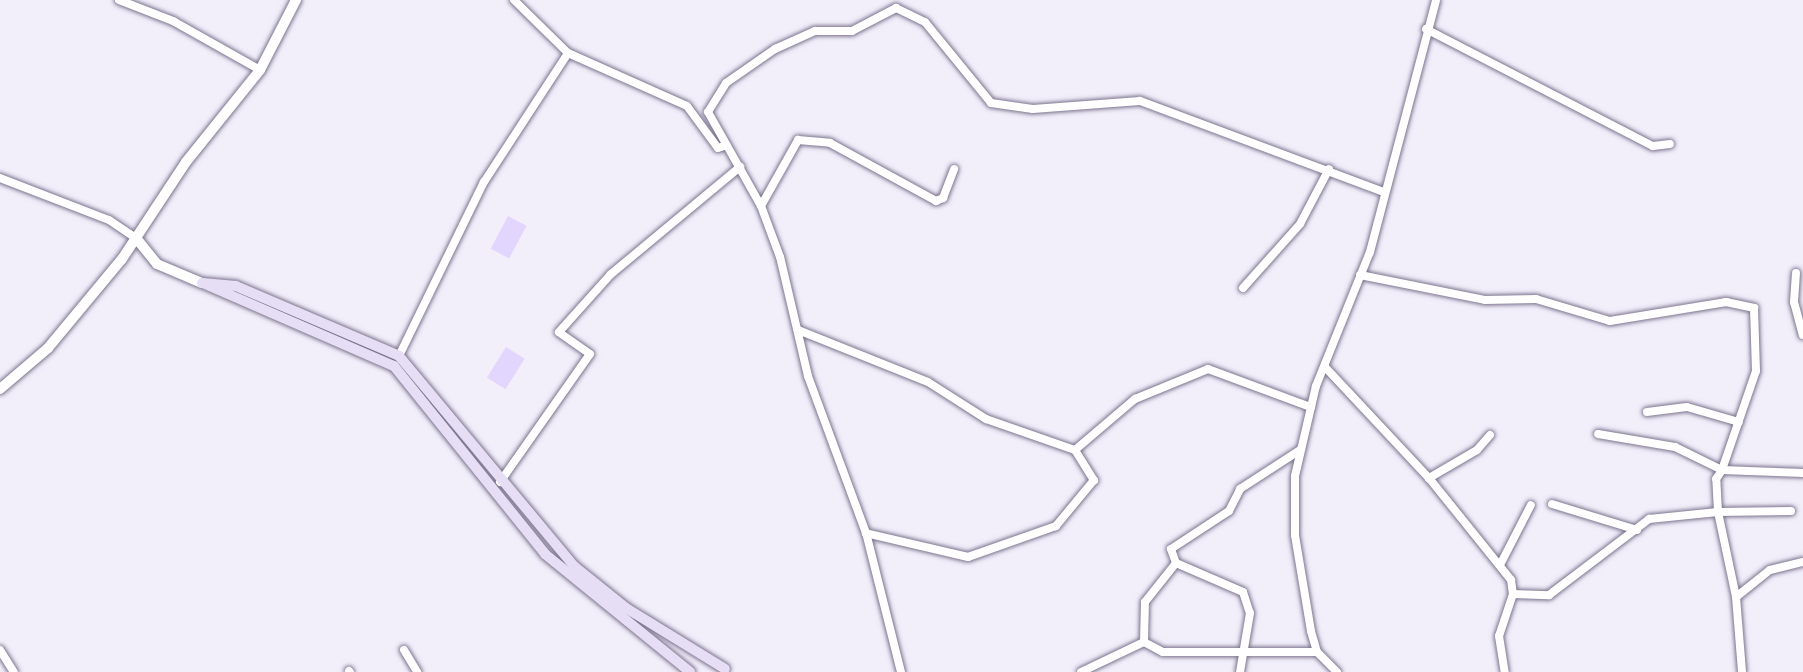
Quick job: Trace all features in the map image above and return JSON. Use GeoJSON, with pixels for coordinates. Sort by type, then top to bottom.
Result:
{"type":"FeatureCollection","features":[{"type":"Feature","properties":{"kind":"main road"},"geometry":{"type":"LineString","coordinates":[[202,283],[236,286],[399,356],[431,388],[500,482],[554,546],[607,594],[723,671]]}},
{"type":"Feature","properties":{"kind":"main road"},"geometry":{"type":"LineString","coordinates":[[202,283],[394,366],[545,554],[690,672]]}},
{"type":"Feature","properties":{"kind":"street"},"geometry":{"type":"LineString","coordinates":[[119,0],[173,21],[260,70]]}},
{"type":"Feature","properties":{"kind":"street"},"geometry":{"type":"LineString","coordinates":[[0,389],[48,348],[136,238],[186,162],[260,70],[296,0]]}},
{"type":"Feature","properties":{"kind":"street"},"geometry":{"type":"LineString","coordinates":[[514,0],[568,52],[687,106],[718,148],[727,145]]}},
{"type":"Feature","properties":{"kind":"street"},"geometry":{"type":"LineString","coordinates":[[1337,672],[1317,652],[1295,535],[1300,450],[1311,407],[1360,275],[1436,0]]}},
{"type":"Feature","properties":{"kind":"street"},"geometry":{"type":"LineString","coordinates":[[901,672],[866,533],[798,330],[761,206],[708,112],[739,69],[815,31],[852,31],[896,8],[925,22],[991,103],[1033,109],[1140,101],[1383,192]]}},
{"type":"Feature","properties":{"kind":"street"},"geometry":{"type":"LineString","coordinates":[[1426,29],[1653,146],[1670,144]]}},
{"type":"Feature","properties":{"kind":"street"},"geometry":{"type":"LineString","coordinates":[[399,356],[484,182],[568,52]]}},
{"type":"Feature","properties":{"kind":"street"},"geometry":{"type":"LineString","coordinates":[[761,206],[798,140],[830,143],[936,201],[943,198],[954,169]]}},
{"type":"Feature","properties":{"kind":"street"},"geometry":{"type":"LineString","coordinates":[[500,482],[590,354],[559,332],[611,274],[740,167]]}},
{"type":"Feature","properties":{"kind":"street"},"geometry":{"type":"LineString","coordinates":[[1242,288],[1300,224],[1329,170]]}},
{"type":"Feature","properties":{"kind":"street"},"geometry":{"type":"LineString","coordinates":[[0,178],[109,220],[136,238],[158,264],[202,283]]}},
{"type":"Feature","properties":{"kind":"street"},"geometry":{"type":"LineString","coordinates":[[1796,273],[1794,303],[1803,335]]}},
{"type":"Feature","properties":{"kind":"street"},"geometry":{"type":"LineString","coordinates":[[1360,275],[1485,300],[1536,299],[1610,321],[1743,302],[1754,308],[1758,332],[1756,371],[1722,470],[1716,479],[1718,512],[1736,597],[1742,672]]}},
{"type":"Feature","properties":{"kind":"street"},"geometry":{"type":"LineString","coordinates":[[798,330],[928,382],[986,419],[1075,450],[1094,480],[1056,527],[968,556],[866,533]]}},
{"type":"Feature","properties":{"kind":"street"},"geometry":{"type":"LineString","coordinates":[[1325,367],[1429,478],[1501,563],[1513,594],[1499,636],[1505,672]]}},
{"type":"Feature","properties":{"kind":"street"},"geometry":{"type":"LineString","coordinates":[[1075,450],[1135,399],[1208,369],[1311,407]]}},
{"type":"Feature","properties":{"kind":"street"},"geometry":{"type":"LineString","coordinates":[[1647,412],[1687,407],[1739,422]]}},
{"type":"Feature","properties":{"kind":"street"},"geometry":{"type":"LineString","coordinates":[[1598,434],[1675,447],[1722,470],[1803,473]]}},
{"type":"Feature","properties":{"kind":"street"},"geometry":{"type":"LineString","coordinates":[[1429,478],[1477,450],[1490,435]]}},
{"type":"Feature","properties":{"kind":"street"},"geometry":{"type":"LineString","coordinates":[[1240,672],[1247,652],[1250,613],[1242,592],[1176,563],[1171,549],[1188,532],[1228,511],[1240,489],[1300,450]]}},
{"type":"Feature","properties":{"kind":"street"},"geometry":{"type":"LineString","coordinates":[[1552,504],[1637,530]]}},
{"type":"Feature","properties":{"kind":"street"},"geometry":{"type":"LineString","coordinates":[[1501,563],[1531,506]]}},
{"type":"Feature","properties":{"kind":"street"},"geometry":{"type":"LineString","coordinates":[[1513,594],[1549,595],[1649,519],[1718,512],[1791,511]]}},
{"type":"Feature","properties":{"kind":"street"},"geometry":{"type":"LineString","coordinates":[[1736,597],[1770,570],[1803,562]]}},
{"type":"Feature","properties":{"kind":"street"},"geometry":{"type":"LineString","coordinates":[[1144,642],[1145,602],[1176,563]]}},
{"type":"Feature","properties":{"kind":"street"},"geometry":{"type":"LineString","coordinates":[[1144,642],[1163,652],[1317,652]]}},
{"type":"Feature","properties":{"kind":"street"},"geometry":{"type":"LineString","coordinates":[[1081,672],[1144,642]]}},
{"type":"Feature","properties":{"kind":"street"},"geometry":{"type":"LineString","coordinates":[[0,650],[13,672]]}},
{"type":"Feature","properties":{"kind":"street"},"geometry":{"type":"LineString","coordinates":[[404,650],[417,672]]}},
{"type":"Feature","properties":{"kind":"shaded area"},"geometry":{"type":"Polygon","coordinates":[[[508,216],[527,226],[509,259],[491,249],[508,216]]]}},
{"type":"Feature","properties":{"kind":"shaded area"},"geometry":{"type":"Polygon","coordinates":[[[506,347],[525,359],[506,389],[487,378],[506,347]]]}}]}
